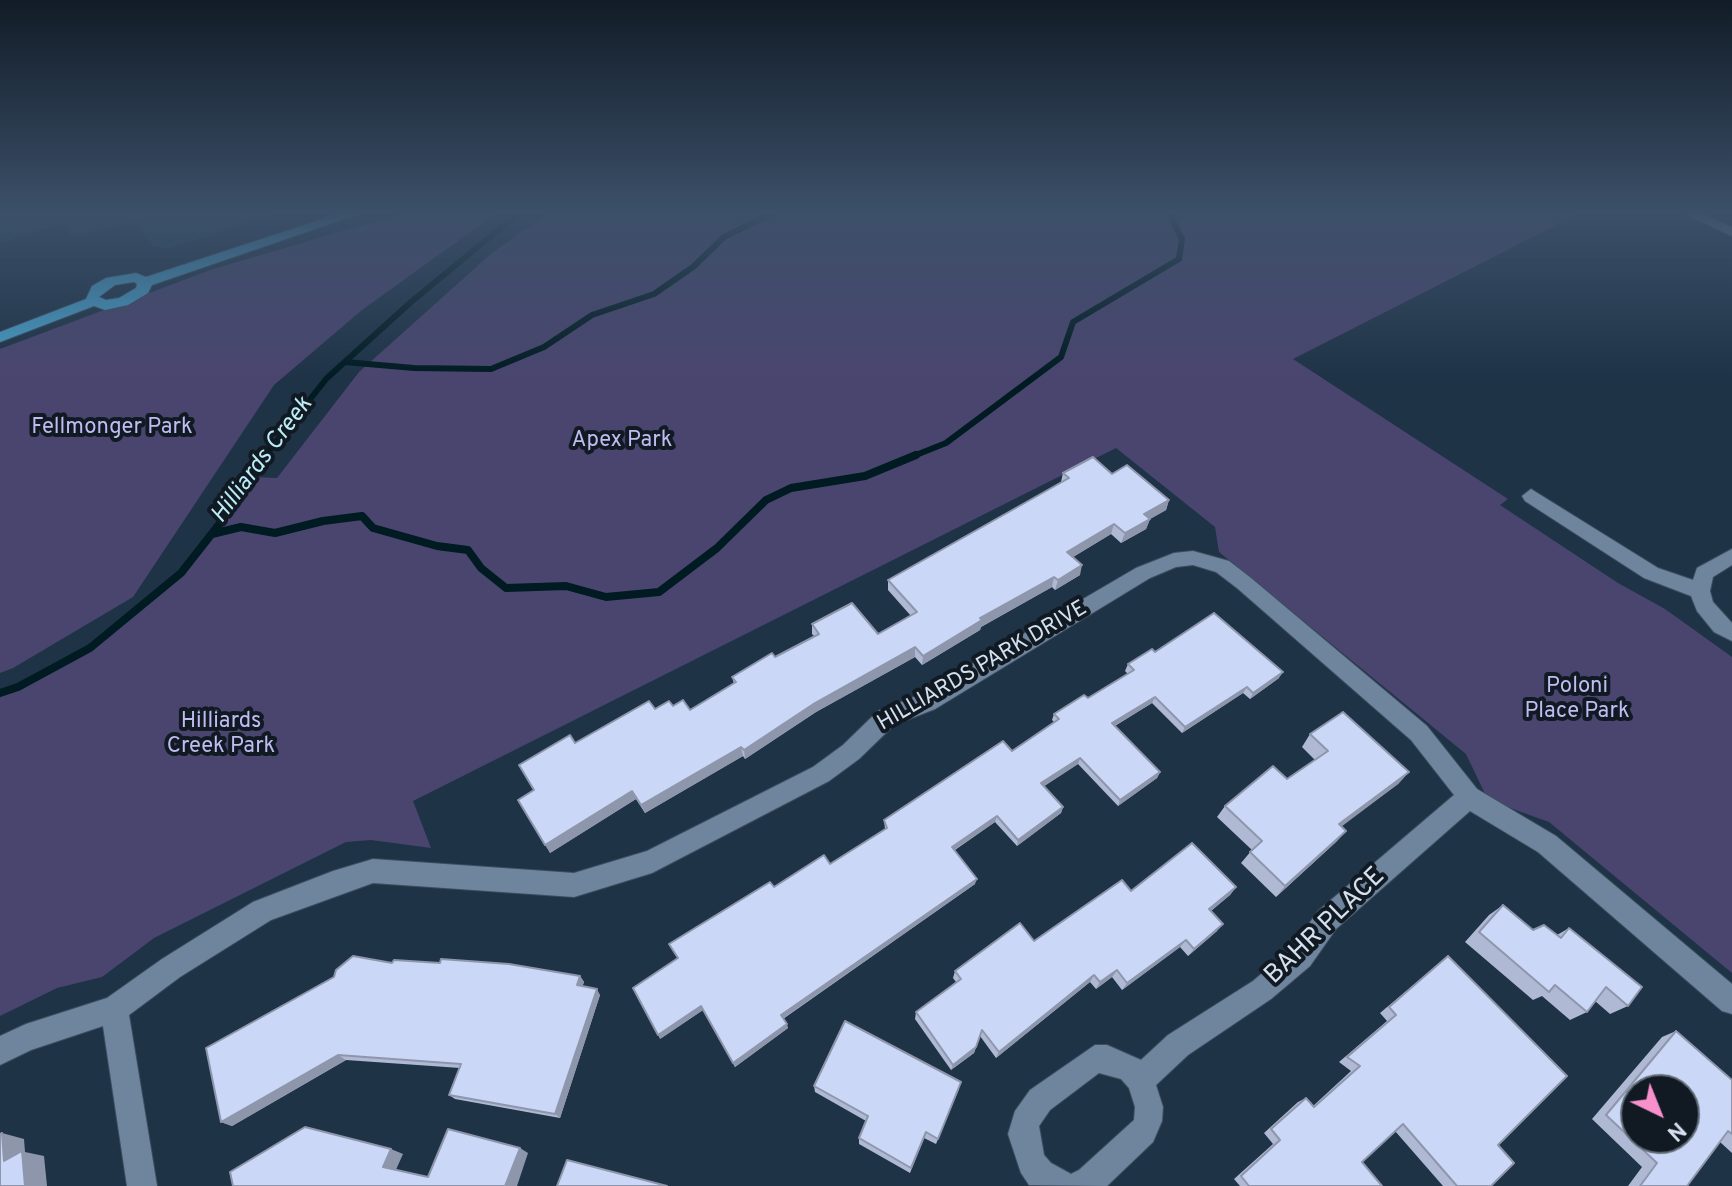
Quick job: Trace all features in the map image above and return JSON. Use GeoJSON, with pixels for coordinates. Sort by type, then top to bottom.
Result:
{"type":"FeatureCollection","features":[{"type":"Feature","properties":{"kind":"main road"},"geometry":{"type":"LineString","coordinates":[[94,301],[93,293],[111,281],[136,277],[145,282],[187,268]]}},
{"type":"Feature","properties":{"kind":"main road"},"geometry":{"type":"LineString","coordinates":[[0,337],[94,301],[105,305],[123,302],[143,290],[145,282]]}},
{"type":"Feature","properties":{"kind":"street"},"geometry":{"type":"LineString","coordinates":[[1531,496],[1651,573],[1700,591]]}},
{"type":"Feature","properties":{"kind":"street"},"geometry":{"type":"LineString","coordinates":[[1732,556],[1704,573],[1700,591],[1704,605],[1721,626],[1732,633]]}},
{"type":"Feature","properties":{"kind":"street","name":"HILLIARDS PARK DRIVE"},"geometry":{"type":"LineString","coordinates":[[0,1051],[26,1038],[114,1009],[171,968],[262,911],[373,871],[574,885],[652,861],[821,774],[851,752],[886,718],[927,702],[1143,573],[1174,560],[1193,558],[1222,566],[1244,583],[1419,733],[1469,797],[1547,844],[1732,1001]]}},
{"type":"Feature","properties":{"kind":"street","name":"BAHR PLACE"},"geometry":{"type":"LineString","coordinates":[[1140,1080],[1178,1045],[1262,990],[1301,957],[1327,920],[1469,797]]}},
{"type":"Feature","properties":{"kind":"street"},"geometry":{"type":"LineString","coordinates":[[114,1009],[142,1186]]}},
{"type":"Feature","properties":{"kind":"street"},"geometry":{"type":"LineString","coordinates":[[1063,1186],[1040,1174],[1025,1149],[1023,1134],[1031,1109],[1095,1059],[1119,1062],[1140,1080],[1149,1107],[1143,1132],[1090,1181],[1078,1186]]}},
{"type":"Feature","properties":{"kind":"green space","name":"Fellmonger Park"},"geometry":{"type":"Polygon","coordinates":[[[420,268],[362,310],[274,385],[133,597],[0,673],[0,349],[213,269],[420,268]]]}},
{"type":"Feature","properties":{"kind":"green space"},"geometry":{"type":"Polygon","coordinates":[[[475,268],[1471,268],[1293,359],[1508,499],[1500,505],[1618,583],[1665,609],[1732,657],[1732,973],[1549,822],[1488,800],[1466,754],[1219,552],[1215,527],[1116,448],[413,801],[431,848],[371,840],[346,842],[154,938],[102,977],[57,988],[0,1016],[0,693],[18,687],[90,648],[181,573],[232,508],[251,477],[277,478],[359,372],[475,268]]]}},
{"type":"Feature","properties":{"kind":"building"},"geometry":{"type":"Polygon","coordinates":[[[1093,457],[1112,474],[1127,465],[1169,500],[1144,514],[1150,519],[1125,533],[1114,524],[1067,552],[1082,565],[980,618],[982,620],[923,656],[915,647],[815,703],[744,750],[741,747],[641,805],[632,791],[545,845],[518,800],[534,790],[519,765],[570,735],[575,743],[649,701],[655,709],[669,701],[673,706],[683,700],[690,710],[736,682],[732,677],[772,653],[775,657],[819,634],[812,624],[852,603],[878,634],[917,612],[888,580],[1069,478],[1063,473],[1093,457]]]}},
{"type":"Feature","properties":{"kind":"building"},"geometry":{"type":"Polygon","coordinates":[[[1214,613],[1283,672],[1253,693],[1247,687],[1185,727],[1155,697],[1112,723],[1160,772],[1120,800],[1080,758],[1041,783],[1063,807],[1018,840],[997,816],[952,847],[977,879],[781,1015],[787,1024],[733,1063],[701,1006],[658,1035],[633,988],[678,958],[669,944],[770,882],[774,887],[824,855],[830,864],[887,828],[884,820],[1003,741],[1012,751],[1059,719],[1054,714],[1134,670],[1128,664],[1152,649],[1155,652],[1214,613]]]}},
{"type":"Feature","properties":{"kind":"building"},"geometry":{"type":"Polygon","coordinates":[[[1343,712],[1409,772],[1339,824],[1346,831],[1285,886],[1250,852],[1262,841],[1225,806],[1273,766],[1287,779],[1328,751],[1310,734],[1343,712]]]}},
{"type":"Feature","properties":{"kind":"building"},"geometry":{"type":"Polygon","coordinates":[[[1192,843],[1236,887],[1209,909],[1223,924],[1194,949],[1186,940],[1127,983],[1117,970],[1100,982],[1094,975],[999,1052],[982,1030],[976,1047],[953,1065],[916,1012],[961,979],[955,971],[1020,923],[1034,941],[1122,880],[1131,891],[1192,843]]]}},
{"type":"Feature","properties":{"kind":"building"},"geometry":{"type":"Polygon","coordinates":[[[1503,905],[1533,930],[1544,925],[1561,938],[1569,928],[1642,987],[1628,1006],[1606,987],[1587,1012],[1555,985],[1549,992],[1479,932],[1503,905]]]}},
{"type":"Feature","properties":{"kind":"building"},"geometry":{"type":"Polygon","coordinates":[[[353,956],[392,963],[394,960],[440,963],[441,959],[509,964],[580,976],[577,985],[597,989],[555,1114],[449,1095],[461,1064],[338,1055],[221,1122],[206,1048],[334,977],[336,970],[353,956]]]}},
{"type":"Feature","properties":{"kind":"building"},"geometry":{"type":"Polygon","coordinates":[[[1448,956],[1567,1076],[1498,1145],[1514,1163],[1491,1186],[1457,1186],[1403,1124],[1362,1162],[1382,1186],[1249,1186],[1241,1176],[1280,1140],[1271,1129],[1306,1098],[1314,1107],[1360,1066],[1347,1057],[1396,1015],[1389,1007],[1448,956]]]}},
{"type":"Feature","properties":{"kind":"building"},"geometry":{"type":"Polygon","coordinates":[[[845,1021],[961,1082],[938,1139],[926,1132],[911,1168],[859,1138],[868,1116],[814,1086],[845,1021]]]}},
{"type":"Feature","properties":{"kind":"building"},"geometry":{"type":"Polygon","coordinates":[[[1676,1031],[1732,1080],[1732,1134],[1728,1131],[1687,1186],[1640,1186],[1657,1163],[1647,1154],[1700,1154],[1700,1074],[1640,1074],[1676,1031]]]}},
{"type":"Feature","properties":{"kind":"building"},"geometry":{"type":"Polygon","coordinates":[[[1620,1098],[1620,1128],[1606,1115],[1620,1098]]]}},
{"type":"Feature","properties":{"kind":"building"},"geometry":{"type":"Polygon","coordinates":[[[305,1127],[391,1149],[383,1167],[428,1177],[448,1129],[520,1148],[505,1186],[233,1186],[230,1172],[305,1127]]]}},
{"type":"Feature","properties":{"kind":"building"},"geometry":{"type":"Polygon","coordinates":[[[2,1133],[4,1161],[22,1151],[25,1186],[0,1186],[2,1133]]]}},
{"type":"Feature","properties":{"kind":"building"},"geometry":{"type":"Polygon","coordinates":[[[567,1160],[667,1186],[557,1186],[567,1160]]]}},
{"type":"Feature","properties":{"kind":"waterway","name":"Hilliards Creek"},"geometry":{"type":"LineString","coordinates":[[264,457],[327,378],[452,268]]}},
{"type":"Feature","properties":{"kind":"waterway"},"geometry":{"type":"LineString","coordinates":[[345,362],[414,368],[491,369],[544,347],[592,315],[654,294],[691,268]]}},
{"type":"Feature","properties":{"kind":"waterway"},"geometry":{"type":"LineString","coordinates":[[916,455],[946,443],[1061,357],[1073,322],[1163,268]]}},
{"type":"Feature","properties":{"kind":"waterway","name":"Hilliards Creek"},"geometry":{"type":"LineString","coordinates":[[0,693],[18,687],[90,648],[181,573],[232,508],[265,455]]}},
{"type":"Feature","properties":{"kind":"waterway"},"geometry":{"type":"LineString","coordinates":[[212,534],[241,527],[275,533],[323,521],[362,516],[373,528],[437,546],[468,550],[481,568],[506,588],[566,586],[606,597],[659,592],[717,548],[766,500],[791,488],[865,476],[916,455]]}},
{"type":"Feature","properties":{"kind":"waterway"},"geometry":{"type":"LineString","coordinates":[[911,457],[916,455]]}},
{"type":"Feature","properties":{"kind":"park label","name":"Apex Park"},"geometry":{"type":"Point","coordinates":[622,442]}},
{"type":"Feature","properties":{"kind":"park label","name":"Poloni Place Park"},"geometry":{"type":"Point","coordinates":[1577,700]}},
{"type":"Feature","properties":{"kind":"park label","name":"Hilliards Creek Park"},"geometry":{"type":"Point","coordinates":[221,736]}}]}
